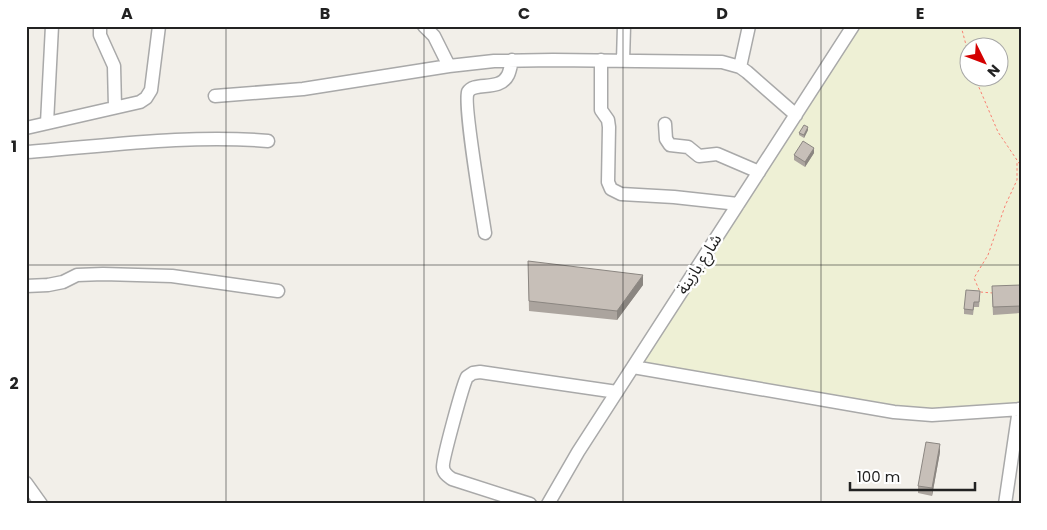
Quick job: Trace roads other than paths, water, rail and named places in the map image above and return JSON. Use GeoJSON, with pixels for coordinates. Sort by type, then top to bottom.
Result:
{"type":"FeatureCollection","features":[{"type":"Feature","properties":{"kind":"street"},"geometry":{"type":"LineString","coordinates":[[46,123],[52,26]]}},
{"type":"Feature","properties":{"kind":"street"},"geometry":{"type":"LineString","coordinates":[[100,26],[100,36],[114,66],[114,107]]}},
{"type":"Feature","properties":{"kind":"street"},"geometry":{"type":"LineString","coordinates":[[26,128],[140,102],[146,98],[151,90],[159,26]]}},
{"type":"Feature","properties":{"kind":"street"},"geometry":{"type":"LineString","coordinates":[[424,26],[434,36],[449,66]]}},
{"type":"Feature","properties":{"kind":"street"},"geometry":{"type":"LineString","coordinates":[[623,61],[624,26]]}},
{"type":"Feature","properties":{"kind":"street"},"geometry":{"type":"LineString","coordinates":[[740,67],[749,26]]}},
{"type":"Feature","properties":{"kind":"street","name":"شارع بازينة"},"geometry":{"type":"LineString","coordinates":[[548,504],[617,392],[853,26]]}},
{"type":"Feature","properties":{"kind":"street"},"geometry":{"type":"LineString","coordinates":[[485,233],[466,94],[470,89],[501,82],[508,75],[512,60]]}},
{"type":"Feature","properties":{"kind":"street"},"geometry":{"type":"LineString","coordinates":[[215,96],[303,89],[449,66],[512,60],[722,62],[740,67],[796,114]]}},
{"type":"Feature","properties":{"kind":"street"},"geometry":{"type":"LineString","coordinates":[[602,60],[601,110],[609,122],[608,182],[611,189],[621,194],[674,197],[738,204]]}},
{"type":"Feature","properties":{"kind":"street"},"geometry":{"type":"LineString","coordinates":[[665,124],[666,139],[670,145],[688,146],[699,156],[717,154],[759,172]]}},
{"type":"Feature","properties":{"kind":"street"},"geometry":{"type":"LineString","coordinates":[[26,152],[164,141],[238,139],[268,141]]}},
{"type":"Feature","properties":{"kind":"street"},"geometry":{"type":"LineString","coordinates":[[26,286],[48,286],[63,282],[77,275],[103,274],[172,276],[278,291]]}},
{"type":"Feature","properties":{"kind":"street"},"geometry":{"type":"LineString","coordinates":[[633,367],[894,412],[932,415],[1020,409],[1006,504]]}},
{"type":"Feature","properties":{"kind":"street"},"geometry":{"type":"LineString","coordinates":[[530,504],[452,479],[444,472],[443,464],[446,451],[466,377],[480,372],[617,392]]}},
{"type":"Feature","properties":{"kind":"street"},"geometry":{"type":"LineString","coordinates":[[26,483],[36,502]]}}]}
